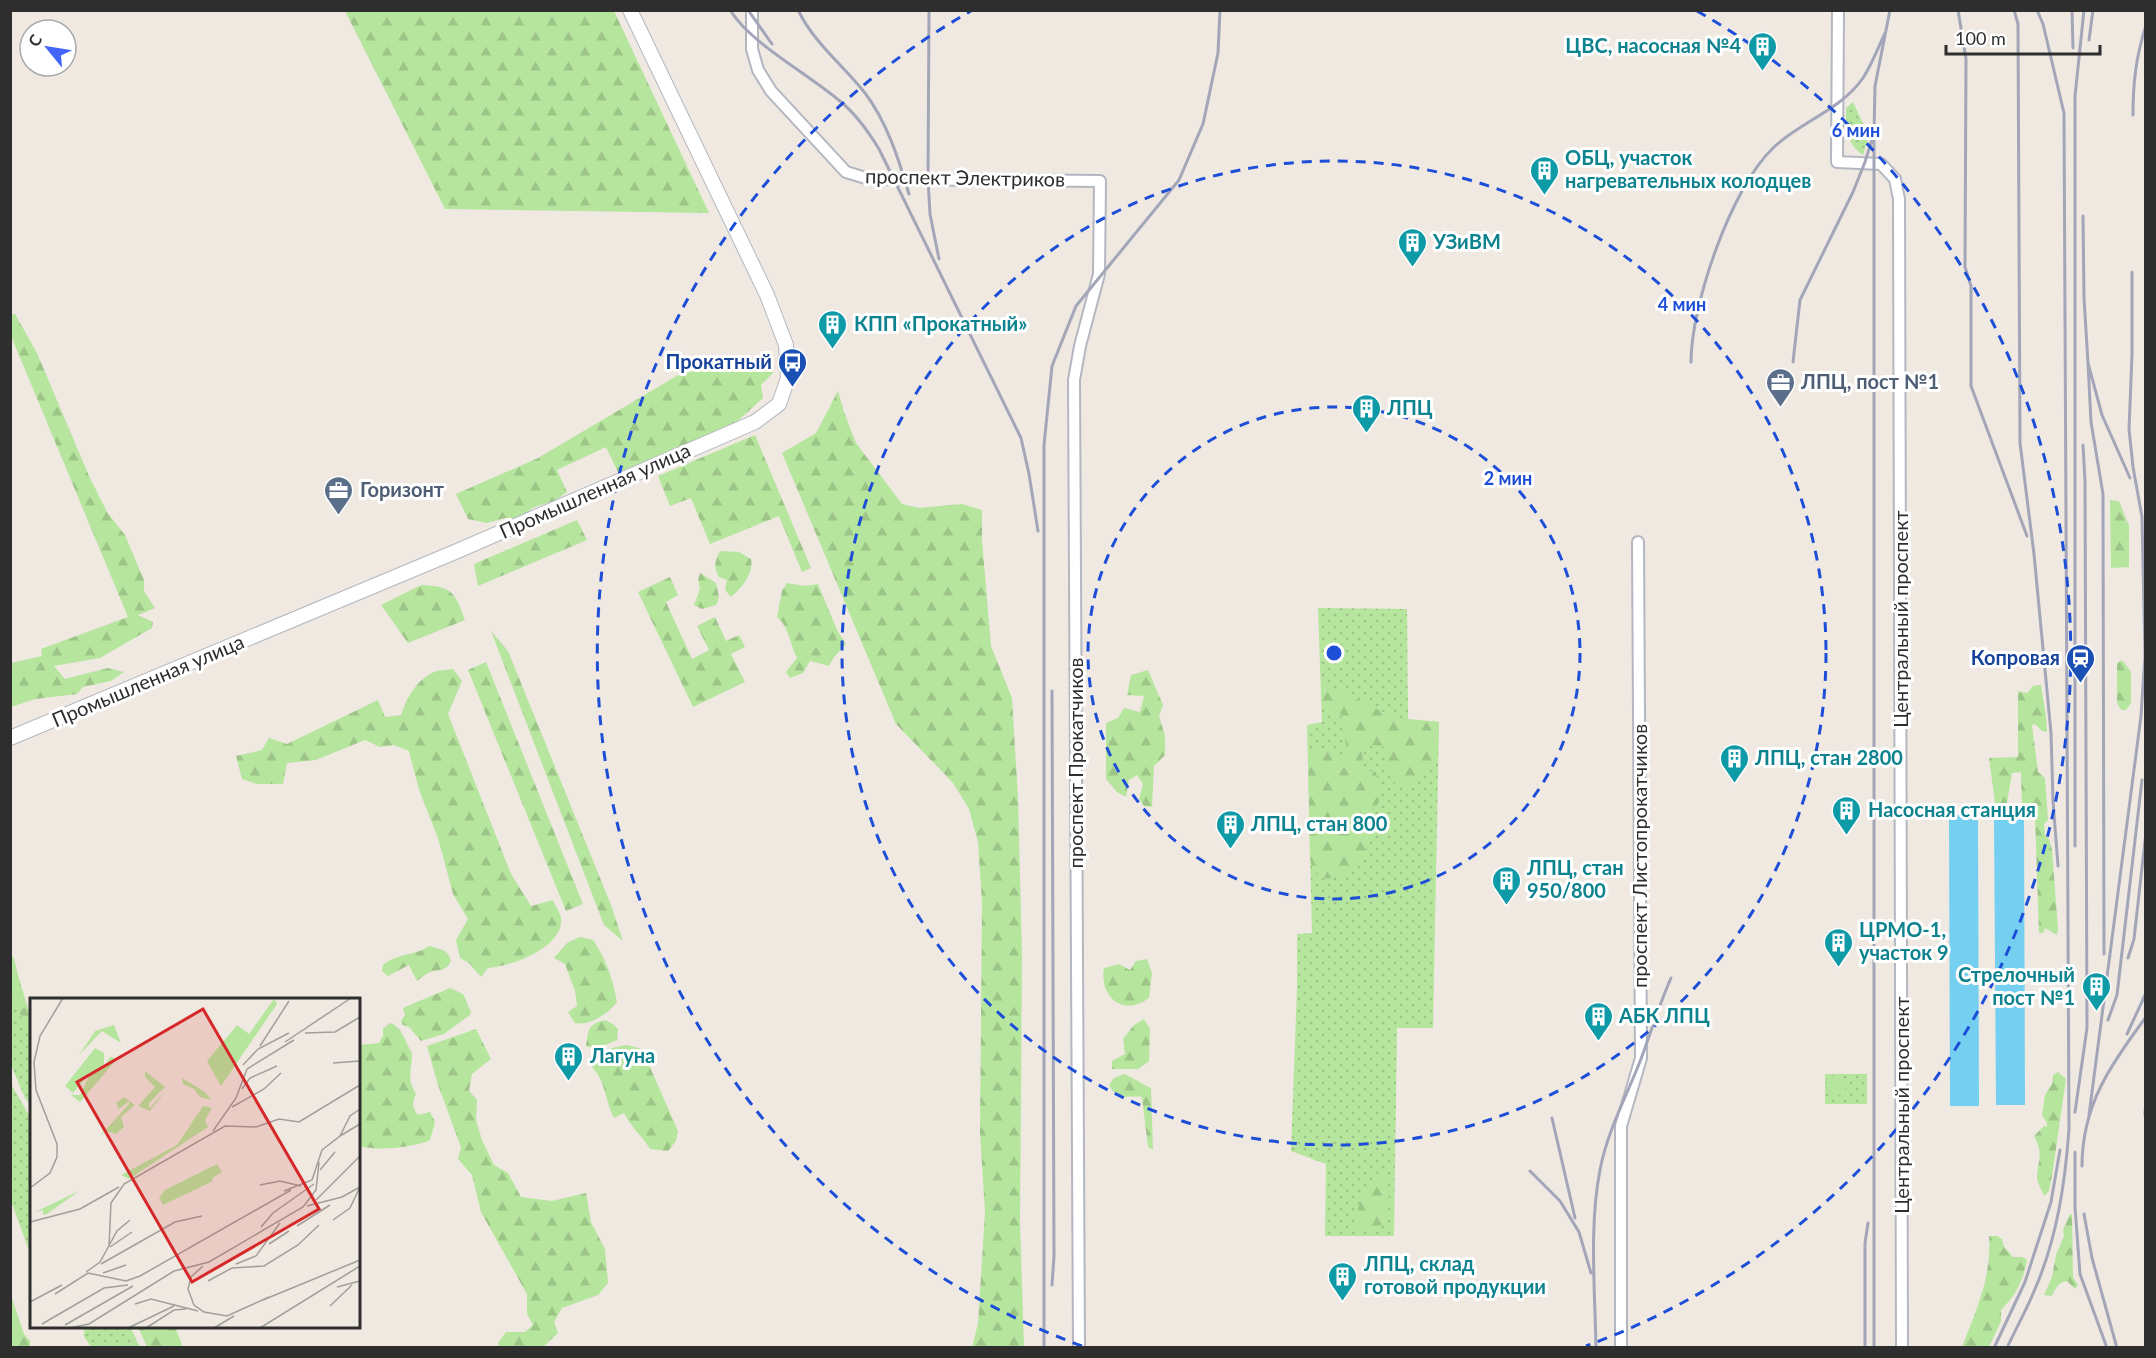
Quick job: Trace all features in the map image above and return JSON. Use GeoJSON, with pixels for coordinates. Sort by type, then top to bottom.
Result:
{"type":"FeatureCollection","features":[{"type":"Feature","properties":{"kind":"street","name":"Промышленная улица"},"geometry":{"type":"LineString","coordinates":[[10,738],[498,534],[755,422],[779,404],[788,378],[786,345],[768,295],[630,10]]}},
{"type":"Feature","properties":{"kind":"street","name":"проспект Электриков"},"geometry":{"type":"LineString","coordinates":[[752,10],[752,49],[762,77],[771,91],[846,172],[869,179],[1100,181]]}},
{"type":"Feature","properties":{"kind":"street","name":"Центральный проспект"},"geometry":{"type":"LineString","coordinates":[[1838,10],[1838,162],[1881,164],[1895,178],[1899,199],[1902,1347]]}},
{"type":"Feature","properties":{"kind":"street","name":"проспект Прокатчиков"},"geometry":{"type":"LineString","coordinates":[[1079,1347],[1074,380],[1080,346],[1099,274],[1100,181]]}},
{"type":"Feature","properties":{"kind":"street","name":"проспект Листопрокатчиков"},"geometry":{"type":"LineString","coordinates":[[1621,1347],[1621,1126],[1641,1058],[1638,542]]}},
{"type":"Feature","properties":{"kind":"green space"},"geometry":{"type":"Polygon","coordinates":[[[345,11],[614,11],[709,213],[445,209],[345,11]]]}},
{"type":"Feature","properties":{"kind":"green space"},"geometry":{"type":"Polygon","coordinates":[[[1853,102],[1869,136],[1863,155],[1853,146],[1847,128],[1846,108],[1853,102]]]}},
{"type":"Feature","properties":{"kind":"green space"},"geometry":{"type":"Polygon","coordinates":[[[10,314],[15,314],[37,353],[89,476],[107,512],[125,535],[144,580],[144,591],[155,608],[138,615],[153,622],[152,628],[100,658],[54,666],[65,679],[108,668],[124,672],[111,681],[83,687],[77,694],[35,699],[11,707],[11,663],[42,656],[41,649],[128,617],[11,336],[10,314]]]}},
{"type":"Feature","properties":{"kind":"green space"},"geometry":{"type":"Polygon","coordinates":[[[773,355],[773,373],[761,385],[763,398],[732,426],[619,474],[606,447],[557,470],[567,492],[556,500],[532,508],[526,514],[515,518],[487,523],[468,519],[456,494],[538,458],[680,374],[773,355]]]}},
{"type":"Feature","properties":{"kind":"green space"},"geometry":{"type":"Polygon","coordinates":[[[838,391],[856,443],[902,504],[919,508],[962,504],[982,510],[982,540],[991,646],[1012,698],[1018,798],[1022,956],[1020,1224],[1024,1347],[972,1347],[978,1324],[985,1212],[980,1133],[982,903],[978,842],[969,809],[953,783],[896,724],[782,453],[816,433],[838,391]]]}},
{"type":"Feature","properties":{"kind":"green space"},"geometry":{"type":"Polygon","coordinates":[[[755,435],[811,568],[802,572],[779,516],[710,544],[691,498],[670,506],[658,476],[755,435]]]}},
{"type":"Feature","properties":{"kind":"green space"},"geometry":{"type":"Polygon","coordinates":[[[2110,500],[2119,501],[2129,526],[2129,567],[2111,568],[2110,500]]]}},
{"type":"Feature","properties":{"kind":"green space"},"geometry":{"type":"Polygon","coordinates":[[[577,520],[587,540],[478,586],[474,564],[577,520]]]}},
{"type":"Feature","properties":{"kind":"green space"},"geometry":{"type":"Polygon","coordinates":[[[720,551],[739,552],[751,559],[749,575],[731,597],[725,590],[727,580],[719,577],[715,567],[720,551]]]}},
{"type":"Feature","properties":{"kind":"green space"},"geometry":{"type":"Polygon","coordinates":[[[700,573],[716,583],[719,597],[716,605],[702,609],[694,605],[700,589],[698,580],[700,573]]]}},
{"type":"Feature","properties":{"kind":"green space"},"geometry":{"type":"Polygon","coordinates":[[[670,577],[678,595],[666,602],[692,659],[709,650],[697,626],[715,617],[726,641],[739,635],[745,647],[731,654],[745,682],[693,707],[638,592],[670,577]]]}},
{"type":"Feature","properties":{"kind":"green space"},"geometry":{"type":"Polygon","coordinates":[[[787,583],[805,586],[818,584],[837,630],[846,644],[829,666],[810,661],[803,673],[790,678],[786,672],[797,658],[787,631],[777,617],[782,591],[787,583]]]}},
{"type":"Feature","properties":{"kind":"green space"},"geometry":{"type":"Polygon","coordinates":[[[421,585],[440,587],[451,592],[465,620],[408,643],[381,605],[421,585]]]}},
{"type":"Feature","properties":{"kind":"green space"},"geometry":{"type":"Polygon","coordinates":[[[1318,608],[1407,609],[1408,719],[1439,722],[1433,1028],[1397,1028],[1394,1236],[1325,1236],[1326,1164],[1291,1151],[1297,934],[1312,933],[1307,725],[1322,722],[1318,608]]]}},
{"type":"Feature","properties":{"kind":"green space"},"geometry":{"type":"Polygon","coordinates":[[[491,631],[508,651],[611,905],[623,941],[604,925],[491,631]]]}},
{"type":"Feature","properties":{"kind":"green space"},"geometry":{"type":"Polygon","coordinates":[[[2122,660],[2131,672],[2131,703],[2126,710],[2121,710],[2117,703],[2117,663],[2122,660]]]}},
{"type":"Feature","properties":{"kind":"green space"},"geometry":{"type":"Polygon","coordinates":[[[486,662],[583,904],[566,911],[468,670],[486,662]]]}},
{"type":"Feature","properties":{"kind":"green space"},"geometry":{"type":"Polygon","coordinates":[[[453,669],[462,681],[448,714],[511,874],[531,906],[553,900],[561,918],[560,928],[545,946],[522,959],[488,968],[481,977],[469,963],[460,958],[456,940],[468,919],[453,894],[438,838],[419,790],[409,751],[394,745],[380,747],[365,740],[316,760],[287,763],[283,784],[257,784],[242,779],[236,756],[262,750],[269,738],[287,744],[378,700],[385,717],[401,715],[409,696],[422,680],[434,672],[453,669]]]}},
{"type":"Feature","properties":{"kind":"green space"},"geometry":{"type":"Polygon","coordinates":[[[1148,670],[1163,705],[1159,716],[1165,736],[1165,755],[1154,766],[1152,807],[1144,806],[1139,799],[1143,784],[1137,775],[1129,780],[1126,797],[1117,792],[1106,779],[1106,723],[1118,718],[1124,708],[1140,712],[1144,696],[1127,695],[1131,675],[1148,670]]]}},
{"type":"Feature","properties":{"kind":"green space"},"geometry":{"type":"Polygon","coordinates":[[[1321,685],[1344,693],[1389,715],[1408,720],[1439,722],[1437,760],[1422,777],[1408,786],[1393,783],[1383,746],[1371,745],[1363,748],[1362,770],[1376,772],[1380,800],[1374,811],[1366,847],[1349,873],[1327,879],[1313,871],[1310,858],[1308,750],[1320,747],[1339,758],[1348,757],[1341,714],[1322,708],[1321,685]]]}},
{"type":"Feature","properties":{"kind":"green space"},"geometry":{"type":"Polygon","coordinates":[[[2041,685],[2047,732],[2042,731],[2035,724],[2032,725],[2038,772],[2045,778],[2048,820],[2044,824],[2045,835],[2049,839],[2052,850],[2057,935],[2045,928],[2043,933],[2039,933],[2035,817],[2022,811],[2021,772],[2012,773],[2006,809],[1996,810],[1989,758],[2018,757],[2018,691],[2027,693],[2033,686],[2041,685]]]}},
{"type":"Feature","properties":{"kind":"green space"},"geometry":{"type":"Polygon","coordinates":[[[580,937],[593,940],[602,954],[617,1002],[609,1011],[587,1023],[575,1023],[568,1012],[577,1006],[575,991],[565,964],[554,958],[567,943],[580,937]]]}},
{"type":"Feature","properties":{"kind":"green space"},"geometry":{"type":"Polygon","coordinates":[[[429,946],[448,954],[451,961],[447,967],[430,972],[417,981],[409,965],[388,976],[382,971],[383,965],[388,961],[429,946]]]}},
{"type":"Feature","properties":{"kind":"green space"},"geometry":{"type":"Polygon","coordinates":[[[10,950],[30,1015],[30,1105],[11,1065],[10,950]]]}},
{"type":"Feature","properties":{"kind":"green space"},"geometry":{"type":"Polygon","coordinates":[[[10,954],[14,958],[30,1015],[30,1039],[11,991],[10,954]]]}},
{"type":"Feature","properties":{"kind":"green space"},"geometry":{"type":"Polygon","coordinates":[[[1147,959],[1152,973],[1149,998],[1131,1006],[1122,1005],[1109,996],[1103,979],[1104,968],[1119,964],[1130,970],[1136,961],[1147,959]]]}},
{"type":"Feature","properties":{"kind":"green space"},"geometry":{"type":"Polygon","coordinates":[[[450,988],[463,994],[471,1012],[470,1015],[444,1034],[421,1041],[409,1027],[403,1025],[401,1021],[405,1015],[403,1008],[450,988]]]}},
{"type":"Feature","properties":{"kind":"green space"},"geometry":{"type":"Polygon","coordinates":[[[1144,1019],[1150,1029],[1149,1061],[1138,1069],[1112,1069],[1112,1061],[1125,1054],[1123,1039],[1134,1025],[1144,1019]]]}},
{"type":"Feature","properties":{"kind":"green space"},"geometry":{"type":"Polygon","coordinates":[[[605,1020],[618,1029],[617,1040],[599,1047],[586,1046],[590,1028],[605,1020]]]}},
{"type":"Feature","properties":{"kind":"green space"},"geometry":{"type":"Polygon","coordinates":[[[390,1023],[394,1024],[412,1053],[410,1078],[416,1094],[413,1102],[415,1110],[418,1115],[430,1112],[435,1122],[430,1140],[426,1142],[392,1148],[360,1146],[360,1045],[379,1043],[383,1036],[383,1029],[390,1023]]]}},
{"type":"Feature","properties":{"kind":"green space"},"geometry":{"type":"Polygon","coordinates":[[[476,1029],[491,1059],[472,1074],[469,1091],[477,1100],[476,1120],[482,1140],[494,1165],[508,1173],[521,1197],[552,1201],[586,1193],[591,1222],[605,1249],[608,1283],[598,1295],[562,1308],[554,1322],[558,1333],[543,1347],[499,1347],[498,1343],[506,1332],[525,1332],[533,1325],[527,1314],[527,1294],[481,1212],[472,1175],[458,1159],[461,1147],[438,1085],[427,1046],[476,1029]]]}},
{"type":"Feature","properties":{"kind":"green space"},"geometry":{"type":"Polygon","coordinates":[[[627,1045],[642,1049],[678,1131],[676,1141],[668,1151],[650,1149],[624,1113],[614,1118],[600,1078],[592,1067],[606,1051],[627,1045]]]}},
{"type":"Feature","properties":{"kind":"green space"},"geometry":{"type":"Polygon","coordinates":[[[2058,1072],[2066,1079],[2052,1176],[2049,1191],[2044,1196],[2037,1179],[2040,1153],[2034,1136],[2044,1126],[2047,1127],[2042,1115],[2045,1095],[2052,1084],[2053,1075],[2058,1072]]]}},
{"type":"Feature","properties":{"kind":"green space"},"geometry":{"type":"Polygon","coordinates":[[[1124,1074],[1151,1088],[1153,1150],[1148,1147],[1142,1097],[1119,1096],[1109,1085],[1114,1078],[1124,1074]]]}},
{"type":"Feature","properties":{"kind":"green space"},"geometry":{"type":"Polygon","coordinates":[[[1825,1074],[1867,1074],[1867,1104],[1825,1104],[1825,1074]]]}},
{"type":"Feature","properties":{"kind":"green space"},"geometry":{"type":"Polygon","coordinates":[[[1836,1076],[1843,1079],[1846,1086],[1843,1093],[1836,1096],[1829,1093],[1826,1086],[1829,1079],[1836,1076]]]}},
{"type":"Feature","properties":{"kind":"green space"},"geometry":{"type":"Polygon","coordinates":[[[10,1082],[30,1117],[30,1253],[11,1201],[10,1082]]]}},
{"type":"Feature","properties":{"kind":"green space"},"geometry":{"type":"Polygon","coordinates":[[[1376,1173],[1386,1178],[1389,1200],[1387,1215],[1379,1227],[1371,1230],[1358,1230],[1359,1207],[1376,1173]]]}},
{"type":"Feature","properties":{"kind":"green space"},"geometry":{"type":"Polygon","coordinates":[[[2070,1214],[2072,1215],[2073,1277],[2078,1285],[2075,1289],[2067,1281],[2061,1283],[2051,1296],[2044,1295],[2052,1277],[2056,1255],[2064,1236],[2063,1230],[2070,1214]]]}},
{"type":"Feature","properties":{"kind":"green space"},"geometry":{"type":"Polygon","coordinates":[[[1989,1236],[2002,1239],[2004,1247],[2013,1257],[2023,1257],[2027,1260],[2015,1293],[2001,1310],[2001,1321],[1989,1347],[1962,1347],[1985,1279],[1989,1236]]]}},
{"type":"Feature","properties":{"kind":"green space"},"geometry":{"type":"Polygon","coordinates":[[[11,1295],[24,1334],[30,1341],[30,1347],[11,1347],[11,1295]]]}},
{"type":"Feature","properties":{"kind":"green space"},"geometry":{"type":"Polygon","coordinates":[[[83,1328],[130,1328],[140,1347],[91,1347],[83,1335],[85,1332],[83,1328]]]}},
{"type":"Feature","properties":{"kind":"green space"},"geometry":{"type":"Polygon","coordinates":[[[138,1328],[175,1328],[183,1347],[147,1347],[138,1328]]]}},
{"type":"Feature","properties":{"kind":"water"},"geometry":{"type":"Polygon","coordinates":[[[1994,814],[2024,814],[2025,1105],[1996,1105],[1994,814]]]}},
{"type":"Feature","properties":{"kind":"water"},"geometry":{"type":"Polygon","coordinates":[[[1949,815],[1978,815],[1979,1106],[1950,1106],[1949,815]]]}},
{"type":"Feature","properties":{"kind":"railway"},"geometry":{"type":"LineString","coordinates":[[730,10],[740,23],[766,47],[847,107],[879,149],[1021,438],[1038,531]]}},
{"type":"Feature","properties":{"kind":"railway"},"geometry":{"type":"LineString","coordinates":[[748,10],[772,44]]}},
{"type":"Feature","properties":{"kind":"railway"},"geometry":{"type":"LineString","coordinates":[[798,10],[812,33],[873,104],[891,142],[909,194]]}},
{"type":"Feature","properties":{"kind":"railway"},"geometry":{"type":"LineString","coordinates":[[929,10],[928,179],[930,214],[939,259]]}},
{"type":"Feature","properties":{"kind":"railway"},"geometry":{"type":"LineString","coordinates":[[1044,1348],[1044,445],[1052,366],[1076,306],[1179,180],[1203,124],[1218,53],[1220,10]]}},
{"type":"Feature","properties":{"kind":"railway"},"geometry":{"type":"LineString","coordinates":[[1793,362],[1800,300],[1853,192],[1874,133],[1875,86],[1890,10]]}},
{"type":"Feature","properties":{"kind":"railway"},"geometry":{"type":"LineString","coordinates":[[1958,10],[1966,59],[1965,267],[1971,286],[1971,386],[2027,536]]}},
{"type":"Feature","properties":{"kind":"railway"},"geometry":{"type":"LineString","coordinates":[[2014,10],[2018,24],[2020,443],[2034,554],[2051,733],[2058,866]]}},
{"type":"Feature","properties":{"kind":"railway"},"geometry":{"type":"LineString","coordinates":[[2007,1348],[2032,1296],[2049,1250],[2062,1190],[2069,1129],[2064,113],[2043,24],[2037,10]]}},
{"type":"Feature","properties":{"kind":"railway"},"geometry":{"type":"LineString","coordinates":[[2072,10],[2073,48]]}},
{"type":"Feature","properties":{"kind":"railway"},"geometry":{"type":"LineString","coordinates":[[2075,846],[2075,96],[2084,10]]}},
{"type":"Feature","properties":{"kind":"railway"},"geometry":{"type":"LineString","coordinates":[[2089,40],[2093,10]]}},
{"type":"Feature","properties":{"kind":"railway"},"geometry":{"type":"LineString","coordinates":[[2133,115],[2136,70],[2146,25]]}},
{"type":"Feature","properties":{"kind":"railway"},"geometry":{"type":"LineString","coordinates":[[1691,362],[1698,310],[1706,280],[1716,249],[1742,190],[1757,166],[1773,148],[1854,89],[1866,73],[1885,33]]}},
{"type":"Feature","properties":{"kind":"railway"},"geometry":{"type":"LineString","coordinates":[[1874,133],[1874,1348]]}},
{"type":"Feature","properties":{"kind":"railway"},"geometry":{"type":"LineString","coordinates":[[2083,216],[2088,363],[2102,415],[2130,478]]}},
{"type":"Feature","properties":{"kind":"railway"},"geometry":{"type":"LineString","coordinates":[[2089,1115],[2141,716],[2145,656],[2142,517],[2129,429],[2132,272]]}},
{"type":"Feature","properties":{"kind":"railway"},"geometry":{"type":"LineString","coordinates":[[2088,363],[2091,422],[2103,494],[2104,954]]}},
{"type":"Feature","properties":{"kind":"railway"},"geometry":{"type":"LineString","coordinates":[[2075,1112],[2087,1028],[2083,445]]}},
{"type":"Feature","properties":{"kind":"railway"},"geometry":{"type":"LineString","coordinates":[[1052,691],[1054,1256],[1052,1285]]}},
{"type":"Feature","properties":{"kind":"railway"},"geometry":{"type":"LineString","coordinates":[[2108,1020],[2117,995],[2142,780]]}},
{"type":"Feature","properties":{"kind":"railway"},"geometry":{"type":"LineString","coordinates":[[2128,958],[2134,939],[2146,832]]}},
{"type":"Feature","properties":{"kind":"railway"},"geometry":{"type":"LineString","coordinates":[[1596,1348],[1594,1236],[1600,1170],[1612,1128],[1671,978]]}},
{"type":"Feature","properties":{"kind":"railway"},"geometry":{"type":"LineString","coordinates":[[2127,1034],[2146,993]]}},
{"type":"Feature","properties":{"kind":"railway"},"geometry":{"type":"LineString","coordinates":[[2082,1166],[2083,1144],[2093,1104],[2110,1069],[2146,1017]]}},
{"type":"Feature","properties":{"kind":"railway"},"geometry":{"type":"LineString","coordinates":[[2145,1115],[2146,1097]]}},
{"type":"Feature","properties":{"kind":"railway"},"geometry":{"type":"LineString","coordinates":[[1552,1118],[1575,1218]]}},
{"type":"Feature","properties":{"kind":"railway"},"geometry":{"type":"LineString","coordinates":[[1994,1348],[2025,1282],[2051,1202],[2060,1150]]}},
{"type":"Feature","properties":{"kind":"railway"},"geometry":{"type":"LineString","coordinates":[[2075,1152],[2075,1207],[2080,1274],[2107,1348]]}},
{"type":"Feature","properties":{"kind":"railway"},"geometry":{"type":"LineString","coordinates":[[1530,1171],[1560,1201],[1579,1232],[1591,1273]]}},
{"type":"Feature","properties":{"kind":"railway"},"geometry":{"type":"LineString","coordinates":[[2084,1214],[2092,1258],[2117,1348]]}},
{"type":"Feature","properties":{"kind":"railway"},"geometry":{"type":"LineString","coordinates":[[1865,1348],[1865,1243],[1868,1223]]}},
{"type":"Feature","properties":{"kind":"place","name":"ЦВС, насосная №4"},"geometry":{"type":"Point","coordinates":[1762,72]}},
{"type":"Feature","properties":{"kind":"place","name":"ОБЦ, участок нагревательных колодцев"},"geometry":{"type":"Point","coordinates":[1544,196]}},
{"type":"Feature","properties":{"kind":"place","name":"УЗиВМ"},"geometry":{"type":"Point","coordinates":[1412,268]}},
{"type":"Feature","properties":{"kind":"place","name":"КПП «Прокатный»"},"geometry":{"type":"Point","coordinates":[833,350]}},
{"type":"Feature","properties":{"kind":"place","name":"Прокатный"},"geometry":{"type":"Point","coordinates":[793,388]}},
{"type":"Feature","properties":{"kind":"place","name":"ЛПЦ, пост №1"},"geometry":{"type":"Point","coordinates":[1780,408]}},
{"type":"Feature","properties":{"kind":"place","name":"ЛПЦ"},"geometry":{"type":"Point","coordinates":[1366,434]}},
{"type":"Feature","properties":{"kind":"place","name":"Горизонт"},"geometry":{"type":"Point","coordinates":[339,516]}},
{"type":"Feature","properties":{"kind":"place","name":"Копровая"},"geometry":{"type":"Point","coordinates":[2081,684]}},
{"type":"Feature","properties":{"kind":"place","name":"ЛПЦ, стан 2800"},"geometry":{"type":"Point","coordinates":[1734,784]}},
{"type":"Feature","properties":{"kind":"place","name":"Насосная станция"},"geometry":{"type":"Point","coordinates":[1847,836]}},
{"type":"Feature","properties":{"kind":"place","name":"ЛПЦ, стан 800"},"geometry":{"type":"Point","coordinates":[1230,850]}},
{"type":"Feature","properties":{"kind":"place","name":"ЛПЦ, стан 950/800"},"geometry":{"type":"Point","coordinates":[1506,906]}},
{"type":"Feature","properties":{"kind":"place","name":"ЦРМО-1, участок 9"},"geometry":{"type":"Point","coordinates":[1838,968]}},
{"type":"Feature","properties":{"kind":"place","name":"Стрелочный пост №1"},"geometry":{"type":"Point","coordinates":[2096,1012]}},
{"type":"Feature","properties":{"kind":"place","name":"АБК ЛПЦ"},"geometry":{"type":"Point","coordinates":[1598,1042]}},
{"type":"Feature","properties":{"kind":"place","name":"Лагуна"},"geometry":{"type":"Point","coordinates":[569,1082]}},
{"type":"Feature","properties":{"kind":"place","name":"ЛПЦ, склад готовой продукции"},"geometry":{"type":"Point","coordinates":[1343,1302]}}]}
